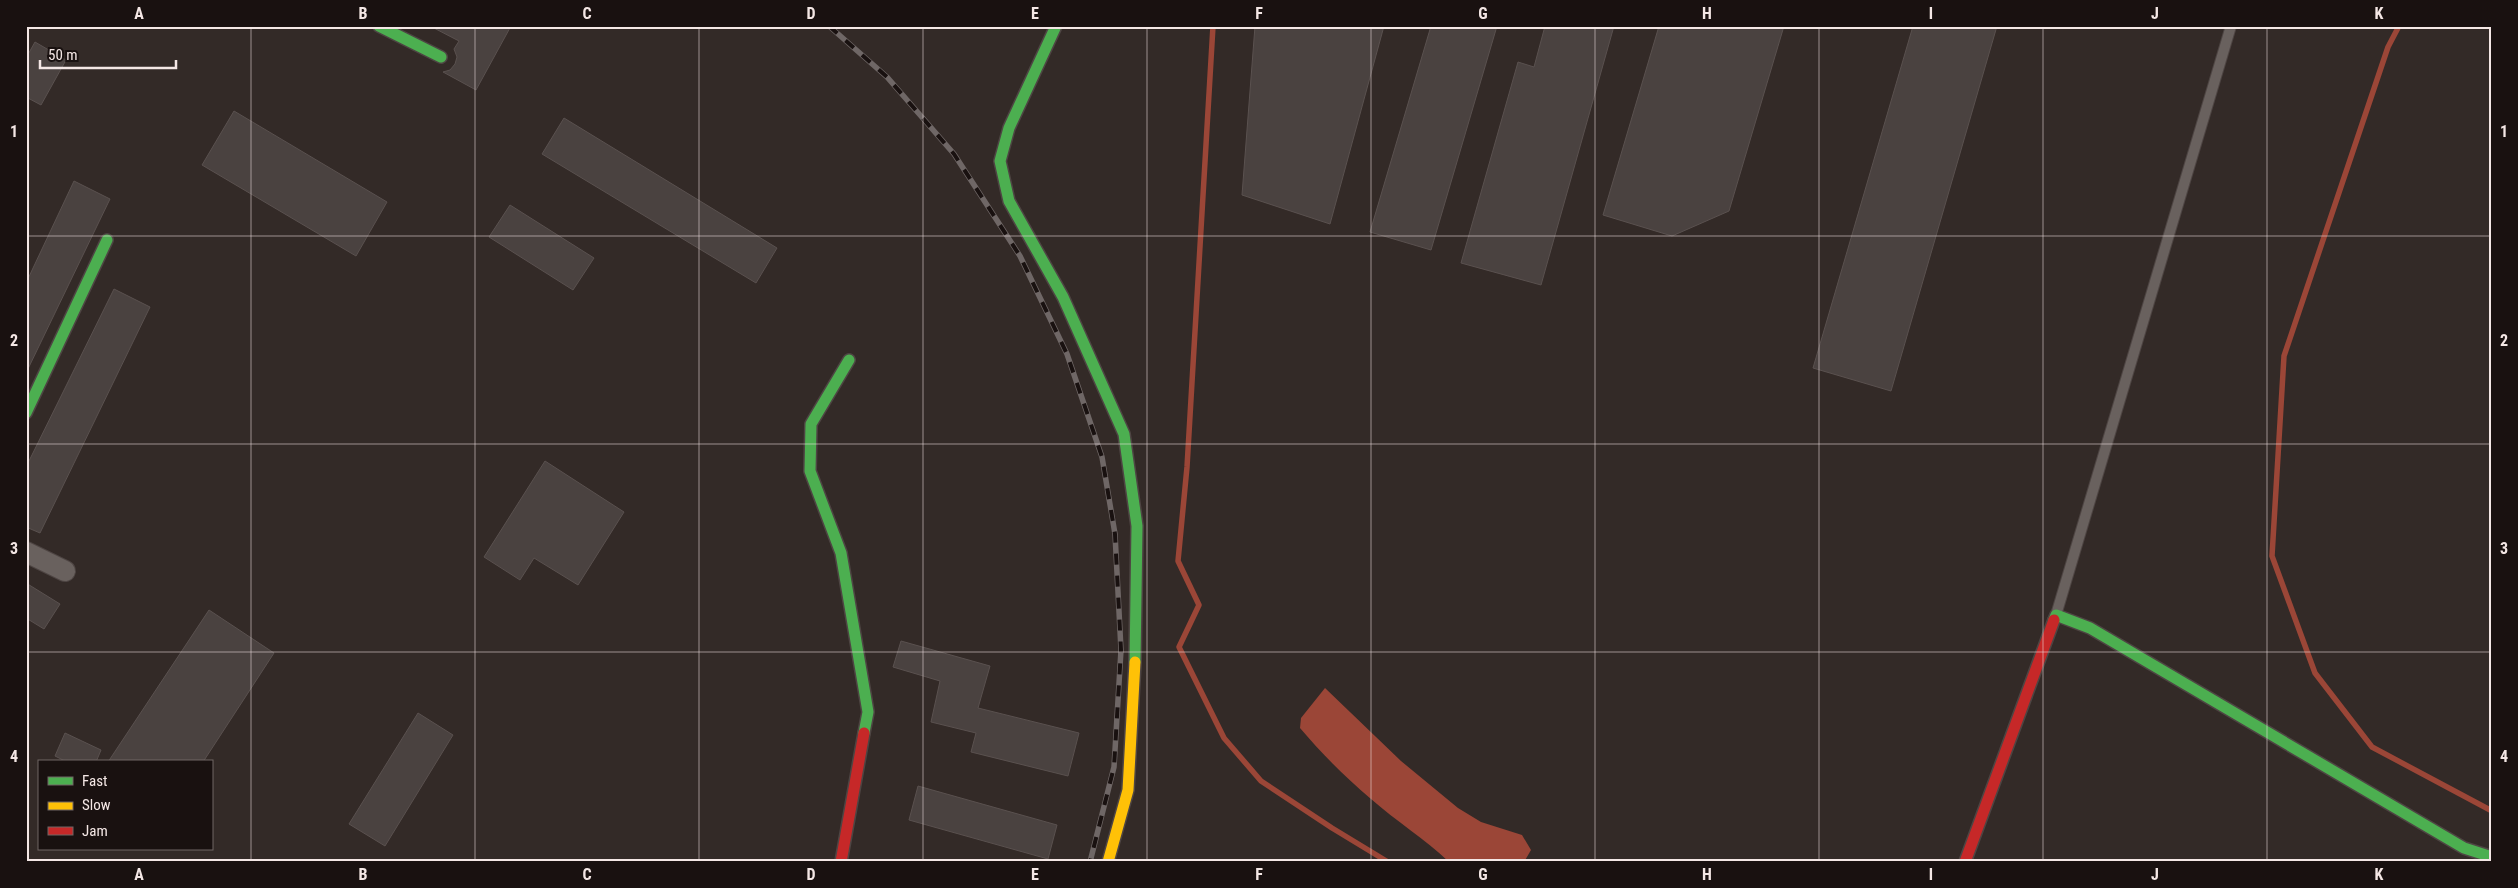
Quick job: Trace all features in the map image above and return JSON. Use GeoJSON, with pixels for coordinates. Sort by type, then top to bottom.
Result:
{"type":"FeatureCollection","features":[{"type":"Feature","properties":{"kind":"street"},"geometry":{"type":"LineString","coordinates":[[379,26],[441,57]]}},
{"type":"Feature","properties":{"kind":"street"},"geometry":{"type":"LineString","coordinates":[[1056,26],[1009,128],[1000,161],[1009,200],[1063,297],[1124,434],[1137,526],[1135,659],[1128,790],[1108,862]]}},
{"type":"Feature","properties":{"kind":"street"},"geometry":{"type":"LineString","coordinates":[[26,413],[107,240]]}},
{"type":"Feature","properties":{"kind":"street"},"geometry":{"type":"LineString","coordinates":[[842,862],[868,712],[841,553],[810,471],[811,424],[849,360]]}},
{"type":"Feature","properties":{"kind":"street"},"geometry":{"type":"LineString","coordinates":[[26,552],[65,571]]}},
{"type":"Feature","properties":{"kind":"street"},"geometry":{"type":"LineString","coordinates":[[1965,862],[2056,615],[2090,628],[2464,848],[2492,857]]}},
{"type":"Feature","properties":{"kind":"lane"},"geometry":{"type":"LineString","coordinates":[[2056,615],[2232,26]]}},
{"type":"Feature","properties":{"kind":"shaded area"},"geometry":{"type":"Polygon","coordinates":[[[1325,688],[1401,761],[1458,808],[1481,822],[1522,835],[1531,850],[1524,862],[1449,862],[1361,791],[1300,728],[1301,718],[1325,688]]]}},
{"type":"Feature","properties":{"kind":"building"},"geometry":{"type":"Polygon","coordinates":[[[430,26],[511,26],[476,90],[443,72],[450,70],[455,64],[457,57],[454,49],[459,41],[430,26]]]}},
{"type":"Feature","properties":{"kind":"building"},"geometry":{"type":"Polygon","coordinates":[[[1255,26],[1384,26],[1330,224],[1242,195],[1255,26]]]}},
{"type":"Feature","properties":{"kind":"building"},"geometry":{"type":"Polygon","coordinates":[[[1431,26],[1497,26],[1431,250],[1370,232],[1431,26]]]}},
{"type":"Feature","properties":{"kind":"building"},"geometry":{"type":"Polygon","coordinates":[[[1545,26],[1614,26],[1541,285],[1461,263],[1518,62],[1534,67],[1545,26]]]}},
{"type":"Feature","properties":{"kind":"building"},"geometry":{"type":"Polygon","coordinates":[[[1659,26],[1784,26],[1729,211],[1672,236],[1603,215],[1659,26]]]}},
{"type":"Feature","properties":{"kind":"building"},"geometry":{"type":"Polygon","coordinates":[[[1913,26],[1997,26],[1891,391],[1813,368],[1913,26]]]}},
{"type":"Feature","properties":{"kind":"building"},"geometry":{"type":"Polygon","coordinates":[[[35,42],[66,60],[41,105],[26,97],[26,58],[35,42]]]}},
{"type":"Feature","properties":{"kind":"building"},"geometry":{"type":"Polygon","coordinates":[[[234,111],[387,202],[356,256],[202,165],[234,111]]]}},
{"type":"Feature","properties":{"kind":"building"},"geometry":{"type":"Polygon","coordinates":[[[564,118],[777,248],[756,283],[542,154],[564,118]]]}},
{"type":"Feature","properties":{"kind":"building"},"geometry":{"type":"Polygon","coordinates":[[[74,181],[110,199],[26,373],[26,283],[74,181]]]}},
{"type":"Feature","properties":{"kind":"building"},"geometry":{"type":"Polygon","coordinates":[[[510,205],[594,258],[573,290],[489,237],[510,205]]]}},
{"type":"Feature","properties":{"kind":"building"},"geometry":{"type":"Polygon","coordinates":[[[114,289],[150,307],[40,533],[26,527],[26,467],[114,289]]]}},
{"type":"Feature","properties":{"kind":"building"},"geometry":{"type":"Polygon","coordinates":[[[545,461],[624,512],[578,585],[534,558],[520,580],[484,557],[545,461]]]}},
{"type":"Feature","properties":{"kind":"building"},"geometry":{"type":"Polygon","coordinates":[[[26,583],[60,604],[44,629],[26,618],[26,583]]]}},
{"type":"Feature","properties":{"kind":"building"},"geometry":{"type":"Polygon","coordinates":[[[209,610],[274,653],[204,760],[109,760],[209,610]]]}},
{"type":"Feature","properties":{"kind":"building"},"geometry":{"type":"Polygon","coordinates":[[[901,641],[990,666],[978,708],[1079,733],[1068,776],[971,752],[976,733],[931,722],[940,681],[893,667],[901,641]]]}},
{"type":"Feature","properties":{"kind":"building"},"geometry":{"type":"Polygon","coordinates":[[[418,713],[453,735],[385,846],[349,824],[418,713]]]}},
{"type":"Feature","properties":{"kind":"building"},"geometry":{"type":"Polygon","coordinates":[[[65,733],[101,750],[97,760],[63,760],[55,756],[65,733]]]}},
{"type":"Feature","properties":{"kind":"building"},"geometry":{"type":"Polygon","coordinates":[[[918,786],[1057,825],[1048,859],[909,820],[918,786]]]}},
{"type":"Feature","properties":{"kind":"waterway"},"geometry":{"type":"LineString","coordinates":[[1213,26],[1187,467],[1178,561],[1199,605],[1179,647],[1224,738],[1261,781],[1388,862]]}},
{"type":"Feature","properties":{"kind":"waterway"},"geometry":{"type":"LineString","coordinates":[[2399,26],[2388,47],[2284,356],[2272,556],[2315,673],[2372,747],[2492,811]]}},
{"type":"Feature","properties":{"kind":"railway"},"geometry":{"type":"LineString","coordinates":[[829,26],[887,77],[954,154],[1020,256],[1067,354],[1102,457],[1115,534],[1121,650],[1114,767],[1090,862]]}},
{"type":"Feature","properties":{"kind":"traffic: fast"},"geometry":{"type":"LineString","coordinates":[[379,26],[441,57]]}},
{"type":"Feature","properties":{"kind":"traffic: fast"},"geometry":{"type":"LineString","coordinates":[[1056,26],[1009,128],[1000,161],[1009,201],[1063,297],[1124,434],[1137,526],[1135,662]]}},
{"type":"Feature","properties":{"kind":"traffic: fast"},"geometry":{"type":"LineString","coordinates":[[26,413],[107,240]]}},
{"type":"Feature","properties":{"kind":"traffic: fast"},"geometry":{"type":"LineString","coordinates":[[849,360],[811,424],[810,471],[841,553],[868,712],[864,733]]}},
{"type":"Feature","properties":{"kind":"traffic: fast"},"geometry":{"type":"LineString","coordinates":[[2054,620],[2056,615],[2090,628],[2464,848],[2492,857]]}},
{"type":"Feature","properties":{"kind":"traffic: slow"},"geometry":{"type":"LineString","coordinates":[[1108,862],[1128,790],[1135,662]]}},
{"type":"Feature","properties":{"kind":"traffic: jam"},"geometry":{"type":"LineString","coordinates":[[1965,862],[2054,620]]}},
{"type":"Feature","properties":{"kind":"traffic: jam"},"geometry":{"type":"LineString","coordinates":[[841,862],[864,733]]}}]}
